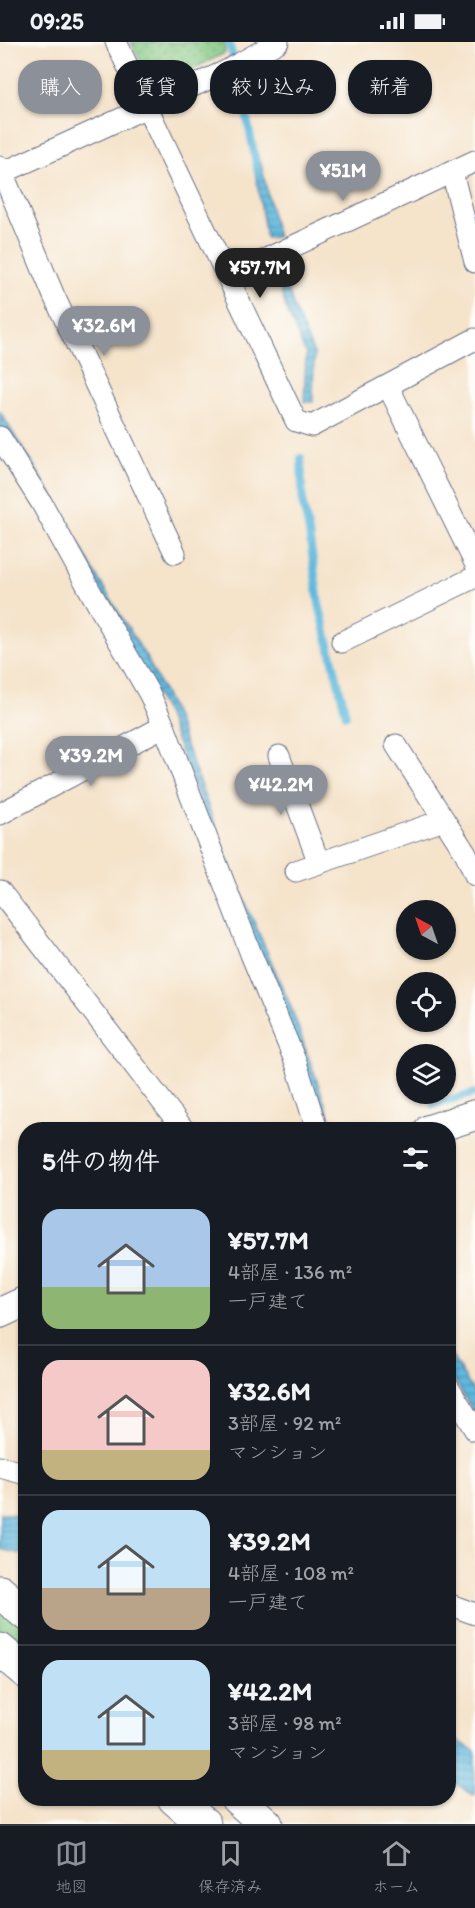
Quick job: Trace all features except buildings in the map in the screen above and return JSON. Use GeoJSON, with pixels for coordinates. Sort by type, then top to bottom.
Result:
{"type":"FeatureCollection","features":[{"type":"Feature","properties":{"kind":"highway"},"geometry":{"type":"LineString","coordinates":[[0,1592],[18,1607]]}},
{"type":"Feature","properties":{"kind":"highway"},"geometry":{"type":"LineString","coordinates":[[0,1650],[18,1665]]}},
{"type":"Feature","properties":{"kind":"highway"},"geometry":{"type":"LineString","coordinates":[[183,1806],[204,1824]]}},
{"type":"Feature","properties":{"kind":"highway"},"geometry":{"type":"LineString","coordinates":[[246,1806],[266,1824]]}},
{"type":"Feature","properties":{"kind":"street"},"geometry":{"type":"LineString","coordinates":[[116,42],[125,60]]}},
{"type":"Feature","properties":{"kind":"street"},"geometry":{"type":"LineString","coordinates":[[198,84],[278,42]]}},
{"type":"Feature","properties":{"kind":"street"},"geometry":{"type":"LineString","coordinates":[[131,114],[1,171],[54,296],[175,553]]}},
{"type":"Feature","properties":{"kind":"street"},"geometry":{"type":"LineString","coordinates":[[150,114],[296,421],[312,426],[475,339]]}},
{"type":"Feature","properties":{"kind":"street"},"geometry":{"type":"LineString","coordinates":[[228,277],[475,161]]}},
{"type":"Feature","properties":{"kind":"street"},"geometry":{"type":"LineString","coordinates":[[452,172],[475,262]]}},
{"type":"Feature","properties":{"kind":"street"},"geometry":{"type":"LineString","coordinates":[[388,386],[475,563]]}},
{"type":"Feature","properties":{"kind":"street"},"geometry":{"type":"LineString","coordinates":[[0,437],[41,502],[150,695],[296,1063],[314,1122]]}},
{"type":"Feature","properties":{"kind":"street"},"geometry":{"type":"LineString","coordinates":[[342,642],[475,577]]}},
{"type":"Feature","properties":{"kind":"street"},"geometry":{"type":"LineString","coordinates":[[0,814],[164,726]]}},
{"type":"Feature","properties":{"kind":"street"},"geometry":{"type":"LineString","coordinates":[[396,745],[466,854],[475,875]]}},
{"type":"Feature","properties":{"kind":"street"},"geometry":{"type":"LineString","coordinates":[[279,756],[319,863]]}},
{"type":"Feature","properties":{"kind":"street"},"geometry":{"type":"LineString","coordinates":[[296,871],[444,820]]}},
{"type":"Feature","properties":{"kind":"street"},"geometry":{"type":"LineString","coordinates":[[0,891],[178,1122]]}},
{"type":"Feature","properties":{"kind":"street"},"geometry":{"type":"LineString","coordinates":[[454,1122],[475,1115]]}},
{"type":"Feature","properties":{"kind":"street"},"geometry":{"type":"LineString","coordinates":[[0,1313],[18,1305]]}},
{"type":"Feature","properties":{"kind":"street"},"geometry":{"type":"LineString","coordinates":[[456,1399],[475,1430]]}},
{"type":"Feature","properties":{"kind":"street"},"geometry":{"type":"LineString","coordinates":[[0,1467],[18,1472]]}},
{"type":"Feature","properties":{"kind":"street"},"geometry":{"type":"LineString","coordinates":[[456,1607],[475,1614]]}},
{"type":"Feature","properties":{"kind":"green space"},"geometry":{"type":"Polygon","coordinates":[[[131,42],[224,42],[225,53],[198,66],[198,60],[140,60],[131,42]]]}},
{"type":"Feature","properties":{"kind":"green space"},"geometry":{"type":"Polygon","coordinates":[[[0,1606],[18,1622],[18,1645],[0,1630],[0,1606]]]}},
{"type":"Feature","properties":{"kind":"water"},"geometry":{"type":"Polygon","coordinates":[[[258,161],[261,163],[277,237],[266,238],[254,164],[258,161]]]}},
{"type":"Feature","properties":{"kind":"water"},"geometry":{"type":"Polygon","coordinates":[[[282,269],[294,308],[314,354],[313,402],[304,402],[306,354],[287,311],[275,271],[282,269]]]}},
{"type":"Feature","properties":{"kind":"water"},"geometry":{"type":"Polygon","coordinates":[[[0,412],[52,494],[99,580],[148,660],[174,713],[231,869],[291,1007],[332,1122],[323,1122],[165,711],[0,427],[0,412]]]}},
{"type":"Feature","properties":{"kind":"water"},"geometry":{"type":"Polygon","coordinates":[[[456,1363],[475,1394],[475,1415],[456,1383],[456,1363]]]}},
{"type":"Feature","properties":{"kind":"water"},"geometry":{"type":"Polygon","coordinates":[[[0,1513],[18,1515],[18,1553],[0,1549],[0,1513]]]}},
{"type":"Feature","properties":{"kind":"water"},"geometry":{"type":"Polygon","coordinates":[[[456,1740],[475,1751],[475,1796],[456,1784],[456,1740]]]}},
{"type":"Feature","properties":{"kind":"waterway"},"geometry":{"type":"LineString","coordinates":[[229,42],[258,172]]}},
{"type":"Feature","properties":{"kind":"waterway"},"geometry":{"type":"LineString","coordinates":[[301,458],[303,506],[319,604],[346,715]]}},
{"type":"Feature","properties":{"kind":"waterway"},"geometry":{"type":"LineString","coordinates":[[433,1105],[475,1093]]}}]}
